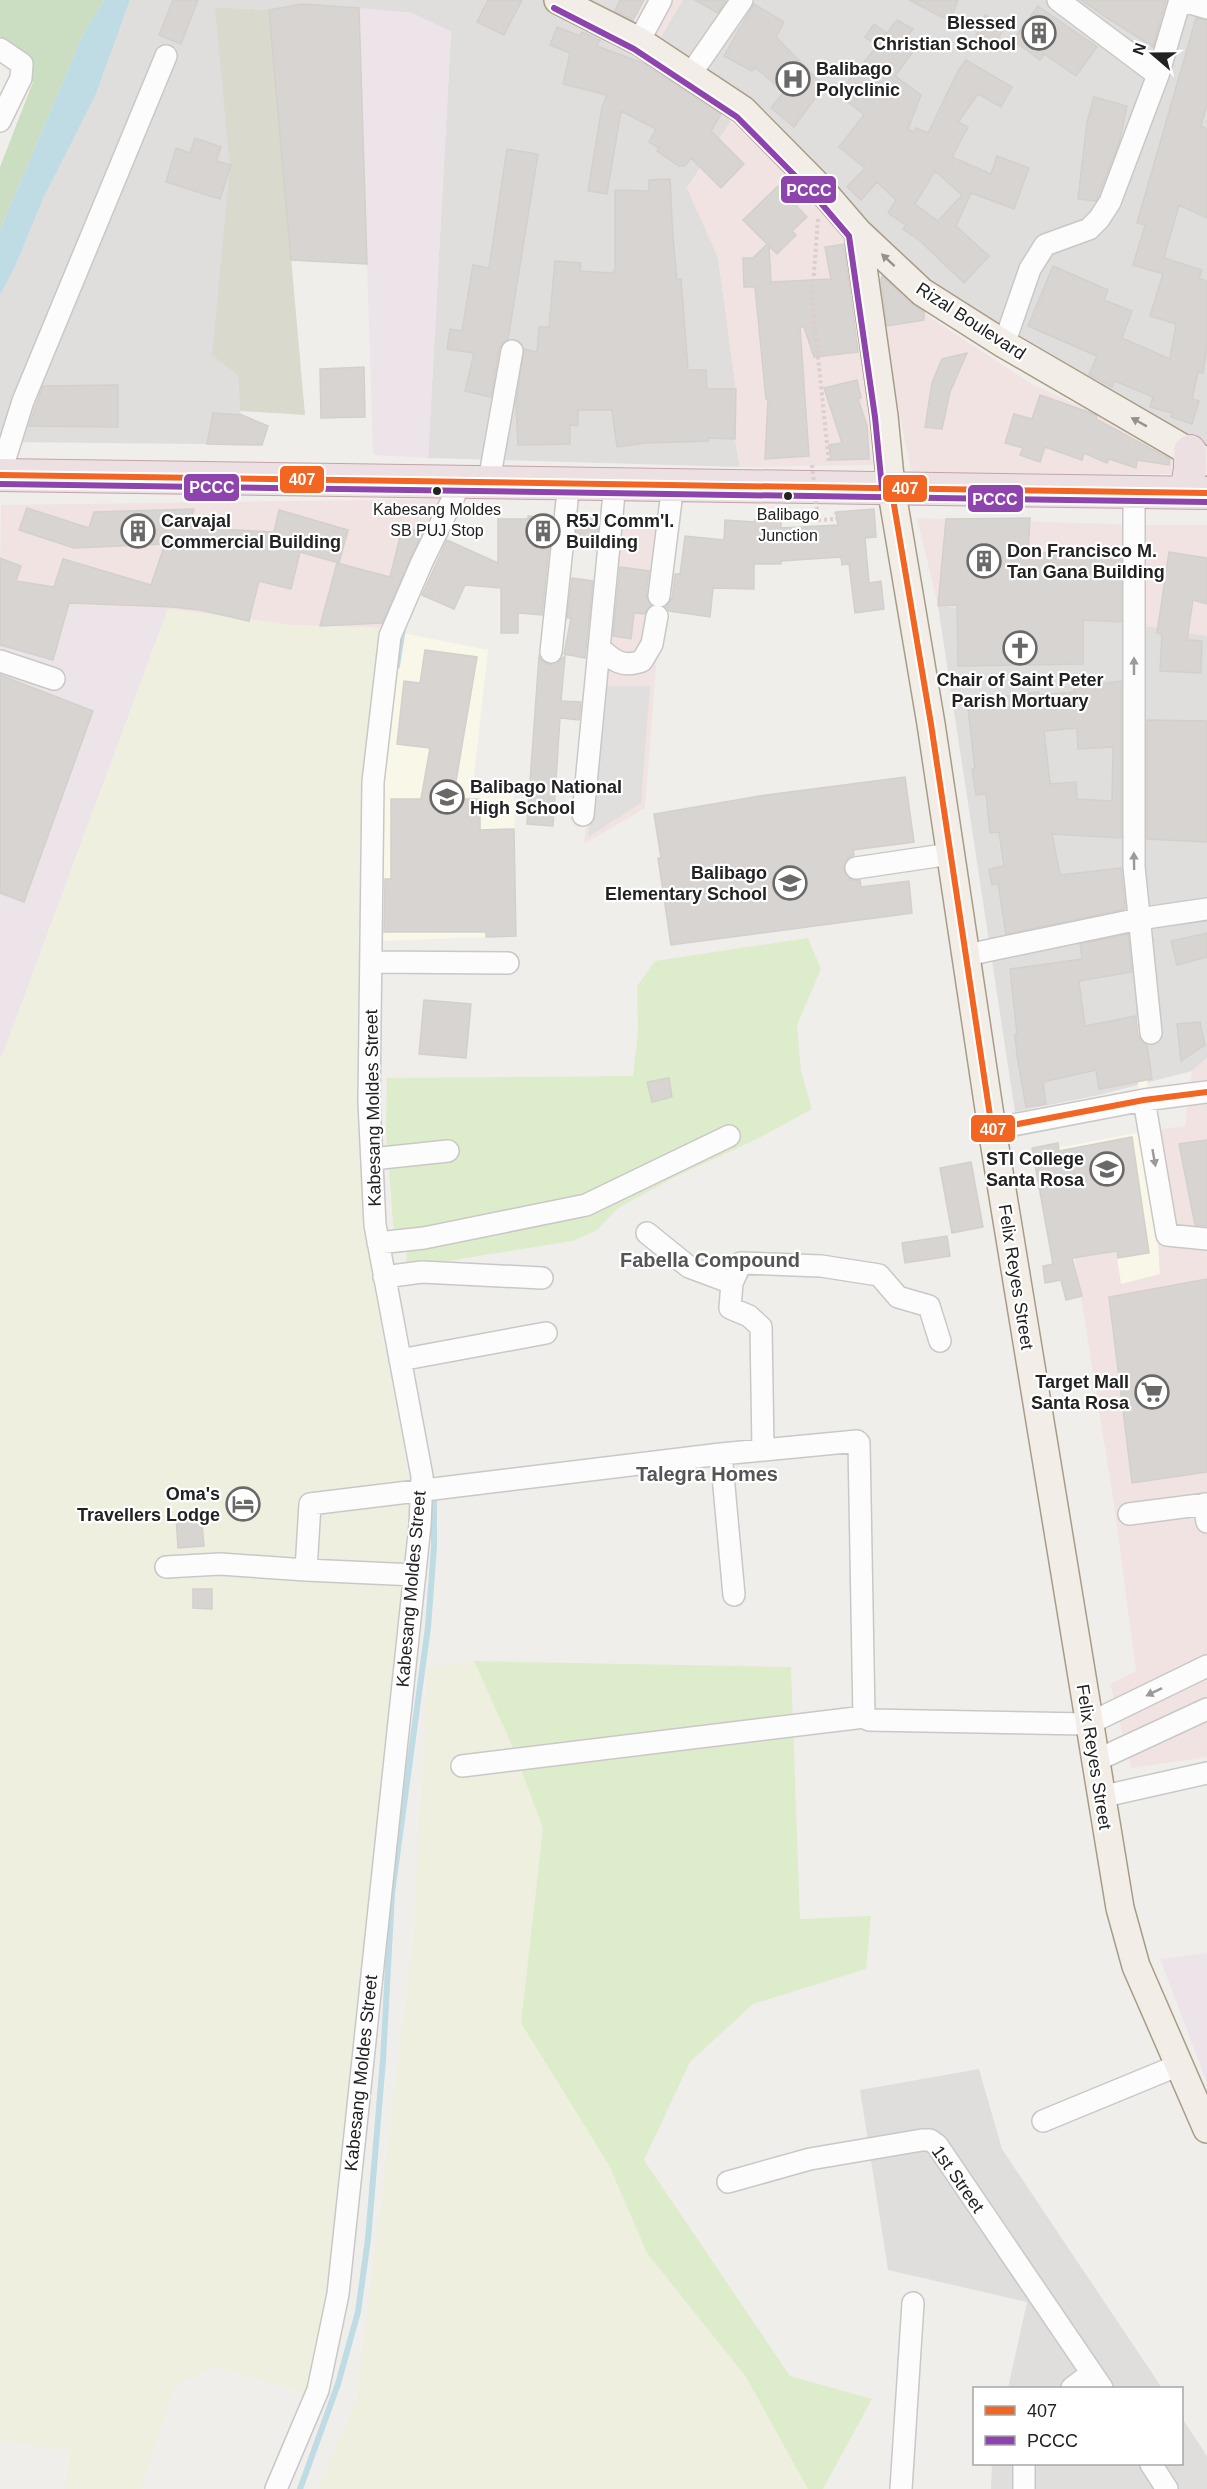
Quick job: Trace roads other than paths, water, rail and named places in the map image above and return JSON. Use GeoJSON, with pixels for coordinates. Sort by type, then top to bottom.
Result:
{"type":"FeatureCollection","features":[{"type":"Feature","properties":{"kind":"highway"},"geometry":{"type":"LineString","coordinates":[[0,475],[1197,492],[1190,469],[1199,456]]}},
{"type":"Feature","properties":{"kind":"main road","name":"Rizal Boulevard"},"geometry":{"type":"LineString","coordinates":[[558,0],[639,41],[743,110],[821,189],[858,232],[922,292],[1004,344],[1199,456]]}},
{"type":"Feature","properties":{"kind":"main road","name":"Felix Reyes Street"},"geometry":{"type":"LineString","coordinates":[[858,232],[884,416],[891,487],[992,1129],[1120,1908],[1136,1966],[1207,2129]]}},
{"type":"Feature","properties":{"kind":"street"},"geometry":{"type":"LineString","coordinates":[[639,41],[662,0]]}},
{"type":"Feature","properties":{"kind":"street"},"geometry":{"type":"LineString","coordinates":[[690,75],[742,0]]}},
{"type":"Feature","properties":{"kind":"street"},"geometry":{"type":"LineString","coordinates":[[1058,0],[1158,75]]}},
{"type":"Feature","properties":{"kind":"street"},"geometry":{"type":"LineString","coordinates":[[1004,344],[1030,269],[1046,245],[1089,229],[1110,202],[1158,75],[1180,0],[1207,8]]}},
{"type":"Feature","properties":{"kind":"street"},"geometry":{"type":"LineString","coordinates":[[0,49],[22,64],[21,78],[0,122]]}},
{"type":"Feature","properties":{"kind":"street"},"geometry":{"type":"LineString","coordinates":[[0,475],[27,390],[166,56]]}},
{"type":"Feature","properties":{"kind":"street","name":"Kabesang Moldes Street"},"geometry":{"type":"LineString","coordinates":[[276,2489],[318,2390],[338,2294],[415,1575],[429,1490],[422,1476],[375,1225],[369,1102],[373,782],[390,636],[422,562],[476,481],[512,351]]}},
{"type":"Feature","properties":{"kind":"street"},"geometry":{"type":"LineString","coordinates":[[550,652],[569,482]]}},
{"type":"Feature","properties":{"kind":"street"},"geometry":{"type":"LineString","coordinates":[[583,815],[615,483]]}},
{"type":"Feature","properties":{"kind":"street"},"geometry":{"type":"LineString","coordinates":[[599,647],[619,664],[630,665],[642,661],[652,644],[673,484]]}},
{"type":"Feature","properties":{"kind":"street"},"geometry":{"type":"LineString","coordinates":[[1134,492],[1134,867],[1151,1033]]}},
{"type":"Feature","properties":{"kind":"street"},"geometry":{"type":"LineString","coordinates":[[0,661],[54,679]]}},
{"type":"Feature","properties":{"kind":"street"},"geometry":{"type":"LineString","coordinates":[[856,868],[950,854]]}},
{"type":"Feature","properties":{"kind":"street"},"geometry":{"type":"LineString","coordinates":[[966,955],[1139,919],[1207,909]]}},
{"type":"Feature","properties":{"kind":"street"},"geometry":{"type":"LineString","coordinates":[[371,962],[508,963]]}},
{"type":"Feature","properties":{"kind":"street"},"geometry":{"type":"LineString","coordinates":[[992,1129],[1144,1100],[1207,1092]]}},
{"type":"Feature","properties":{"kind":"street"},"geometry":{"type":"LineString","coordinates":[[1144,1100],[1167,1234],[1207,1239]]}},
{"type":"Feature","properties":{"kind":"street"},"geometry":{"type":"LineString","coordinates":[[378,1243],[424,1238],[586,1205],[729,1136]]}},
{"type":"Feature","properties":{"kind":"street"},"geometry":{"type":"LineString","coordinates":[[372,1159],[448,1151]]}},
{"type":"Feature","properties":{"kind":"street"},"geometry":{"type":"LineString","coordinates":[[647,1233],[689,1267],[732,1282]]}},
{"type":"Feature","properties":{"kind":"street"},"geometry":{"type":"LineString","coordinates":[[763,1449],[761,1327],[749,1316],[730,1308],[732,1282],[741,1263],[821,1266],[879,1275],[898,1297],[929,1306],[940,1341]]}},
{"type":"Feature","properties":{"kind":"street"},"geometry":{"type":"LineString","coordinates":[[384,1278],[422,1272],[542,1278]]}},
{"type":"Feature","properties":{"kind":"street"},"geometry":{"type":"LineString","coordinates":[[400,1360],[546,1334]]}},
{"type":"Feature","properties":{"kind":"street"},"geometry":{"type":"LineString","coordinates":[[306,1570],[310,1504],[763,1449],[857,1441],[859,1443],[864,1717]]}},
{"type":"Feature","properties":{"kind":"street"},"geometry":{"type":"LineString","coordinates":[[721,1454],[734,1595]]}},
{"type":"Feature","properties":{"kind":"street"},"geometry":{"type":"LineString","coordinates":[[1129,1514],[1206,1510]]}},
{"type":"Feature","properties":{"kind":"street"},"geometry":{"type":"LineString","coordinates":[[166,1568],[220,1564],[415,1575]]}},
{"type":"Feature","properties":{"kind":"street"},"geometry":{"type":"LineString","coordinates":[[462,1766],[864,1717],[869,1720],[1088,1724],[1207,1666]]}},
{"type":"Feature","properties":{"kind":"street"},"geometry":{"type":"LineString","coordinates":[[1095,1761],[1207,1709]]}},
{"type":"Feature","properties":{"kind":"street"},"geometry":{"type":"LineString","coordinates":[[1100,1797],[1207,1773]]}},
{"type":"Feature","properties":{"kind":"street"},"geometry":{"type":"LineString","coordinates":[[1043,2121],[1179,2065]]}},
{"type":"Feature","properties":{"kind":"street","name":"1st Street"},"geometry":{"type":"LineString","coordinates":[[729,2182],[810,2159],[930,2140],[938,2145],[1097,2381]]}},
{"type":"Feature","properties":{"kind":"street"},"geometry":{"type":"LineString","coordinates":[[901,2489],[913,2303]]}},
{"type":"Feature","properties":{"kind":"street"},"geometry":{"type":"LineString","coordinates":[[1076,2387],[1097,2381]]}},
{"type":"Feature","properties":{"kind":"street"},"geometry":{"type":"LineString","coordinates":[[1024,2465],[1024,2489]]}},
{"type":"Feature","properties":{"kind":"street"},"geometry":{"type":"LineString","coordinates":[[1151,2465],[1167,2489]]}},
{"type":"Feature","properties":{"kind":"water"},"geometry":{"type":"Polygon","coordinates":[[[104,0],[130,0],[96,94],[43,199],[15,267],[0,295],[0,230],[84,32],[104,0]]]}},
{"type":"Feature","properties":{"kind":"waterway"},"geometry":{"type":"LineString","coordinates":[[397,666],[403,628]]}},
{"type":"Feature","properties":{"kind":"waterway"},"geometry":{"type":"LineString","coordinates":[[300,2489],[338,2384],[358,2312],[368,2239],[383,2060],[392,1893],[428,1627],[434,1547],[434,1492]]}},
{"type":"Feature","properties":{"kind":"place","name":"Blessed Christian School"},"geometry":{"type":"Point","coordinates":[1039,33]}},
{"type":"Feature","properties":{"kind":"place","name":"Balibago Polyclinic"},"geometry":{"type":"Point","coordinates":[793,79]}},
{"type":"Feature","properties":{"kind":"place","name":"Kabesang Moldes SB PUJ Stop"},"geometry":{"type":"Point","coordinates":[437,491]}},
{"type":"Feature","properties":{"kind":"place","name":"Balibago Junction"},"geometry":{"type":"Point","coordinates":[788,496]}},
{"type":"Feature","properties":{"kind":"place","name":"Carvajal Commercial Building"},"geometry":{"type":"Point","coordinates":[138,531]}},
{"type":"Feature","properties":{"kind":"place","name":"R5J Comm'l. Building"},"geometry":{"type":"Point","coordinates":[543,531]}},
{"type":"Feature","properties":{"kind":"place","name":"Don Francisco M. Tan Gana Building"},"geometry":{"type":"Point","coordinates":[984,561]}},
{"type":"Feature","properties":{"kind":"place","name":"Chair of Saint Peter Parish Mortuary"},"geometry":{"type":"Point","coordinates":[1020,648]}},
{"type":"Feature","properties":{"kind":"place","name":"Balibago National High School"},"geometry":{"type":"Point","coordinates":[447,797]}},
{"type":"Feature","properties":{"kind":"place","name":"Balibago Elementary School"},"geometry":{"type":"Point","coordinates":[790,883]}},
{"type":"Feature","properties":{"kind":"place","name":"STI College Santa Rosa"},"geometry":{"type":"Point","coordinates":[1107,1169]}},
{"type":"Feature","properties":{"kind":"place","name":"Target Mall Santa Rosa"},"geometry":{"type":"Point","coordinates":[1152,1392]}},
{"type":"Feature","properties":{"kind":"place","name":"Oma's Travellers Lodge"},"geometry":{"type":"Point","coordinates":[243,1504]}},
{"type":"Feature","properties":{"kind":"district","name":"Fabella Compound"},"geometry":{"type":"Point","coordinates":[710,1260]}},
{"type":"Feature","properties":{"kind":"district","name":"Talegra Homes"},"geometry":{"type":"Point","coordinates":[707,1474]}}]}
